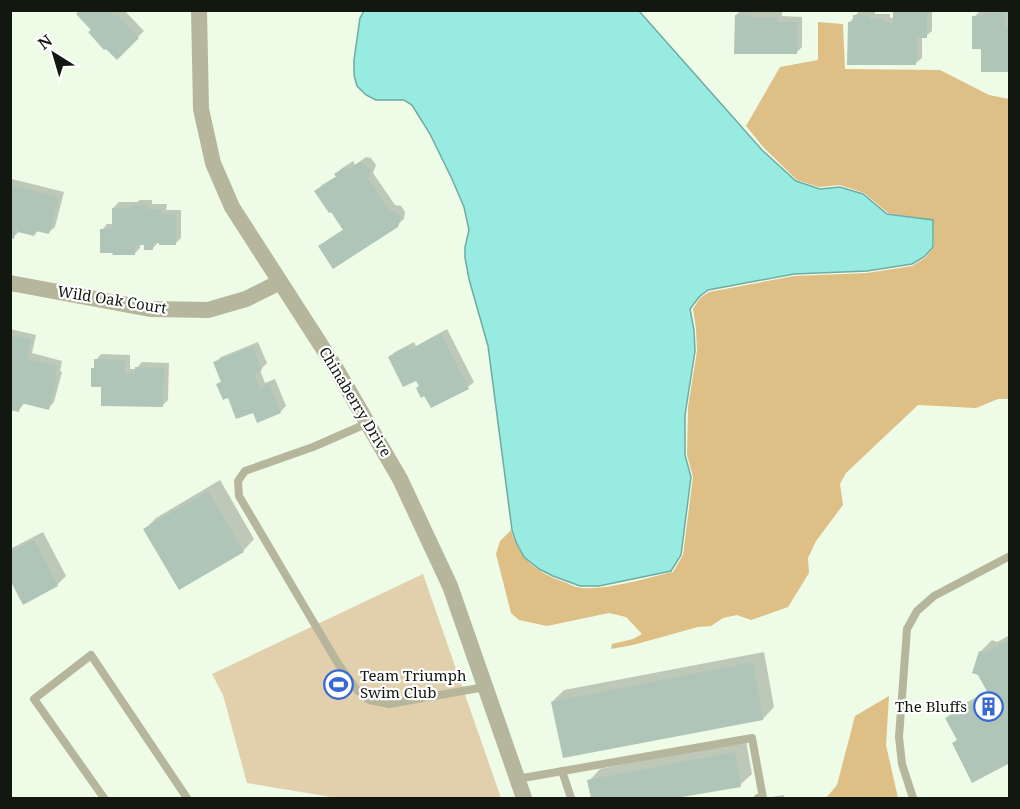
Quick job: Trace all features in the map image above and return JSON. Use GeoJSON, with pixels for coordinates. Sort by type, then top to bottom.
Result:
{"type":"FeatureCollection","features":[{"type":"Feature","properties":{"kind":"street","name":"Chinaberry Drive"},"geometry":{"type":"LineString","coordinates":[[199,10],[201,109],[213,163],[232,207],[336,367],[400,479],[450,586],[524,798]]}},
{"type":"Feature","properties":{"kind":"street","name":"Wild Oak Court"},"geometry":{"type":"LineString","coordinates":[[10,283],[150,309],[208,310],[246,299],[280,282]]}},
{"type":"Feature","properties":{"kind":"lane"},"geometry":{"type":"LineString","coordinates":[[368,423],[313,447],[245,471],[238,482],[239,496],[337,662],[357,690],[369,700],[389,705],[485,687]]}},
{"type":"Feature","properties":{"kind":"lane"},"geometry":{"type":"LineString","coordinates":[[913,798],[902,764],[899,737],[907,629],[917,610],[934,596],[1010,556]]}},
{"type":"Feature","properties":{"kind":"lane"},"geometry":{"type":"LineString","coordinates":[[105,798],[34,699],[92,655],[187,798]]}},
{"type":"Feature","properties":{"kind":"lane"},"geometry":{"type":"LineString","coordinates":[[517,779],[752,738],[764,798],[758,798]]}},
{"type":"Feature","properties":{"kind":"lane"},"geometry":{"type":"LineString","coordinates":[[562,771],[571,798]]}},
{"type":"Feature","properties":{"kind":"shaded area"},"geometry":{"type":"Polygon","coordinates":[[[818,22],[843,24],[845,69],[940,70],[989,95],[1009,99],[1009,399],[998,399],[976,408],[918,405],[846,473],[840,484],[843,505],[816,541],[808,558],[809,573],[788,607],[751,620],[737,615],[723,618],[711,626],[698,627],[611,649],[612,644],[633,639],[642,634],[626,617],[609,613],[547,626],[519,620],[511,613],[496,554],[500,541],[511,530],[519,549],[530,564],[545,574],[580,588],[615,585],[673,572],[683,555],[693,477],[687,455],[688,407],[697,351],[693,309],[700,298],[709,292],[794,276],[867,273],[912,266],[925,258],[934,247],[933,220],[888,213],[864,193],[840,185],[819,187],[797,180],[764,148],[746,126],[780,67],[818,60],[818,22]]]}},
{"type":"Feature","properties":{"kind":"shaded area","name":"Team Triumph Swim Club"},"geometry":{"type":"Polygon","coordinates":[[[423,574],[501,798],[337,798],[247,783],[223,695],[212,674],[423,574]]]}},
{"type":"Feature","properties":{"kind":"shaded area"},"geometry":{"type":"Polygon","coordinates":[[[889,696],[886,745],[898,798],[826,798],[837,785],[855,716],[889,696]]]}},
{"type":"Feature","properties":{"kind":"water"},"geometry":{"type":"Polygon","coordinates":[[[364,11],[639,11],[762,150],[796,181],[820,189],[840,187],[863,194],[887,214],[933,220],[933,247],[924,257],[912,264],[867,271],[794,274],[708,290],[699,297],[690,309],[695,351],[685,415],[685,455],[691,477],[681,555],[671,571],[599,586],[580,586],[539,569],[524,557],[512,530],[488,346],[465,258],[469,230],[464,207],[452,179],[430,134],[412,105],[404,100],[376,100],[366,95],[357,86],[354,60],[360,18],[364,11]]]}},
{"type":"Feature","properties":{"kind":"building"},"geometry":{"type":"Polygon","coordinates":[[[81,10],[108,10],[114,17],[117,14],[139,38],[117,60],[106,49],[104,50],[88,32],[91,30],[76,14],[81,10]]]}},
{"type":"Feature","properties":{"kind":"building"},"geometry":{"type":"Polygon","coordinates":[[[893,12],[927,12],[927,38],[917,38],[916,65],[847,65],[848,22],[853,22],[853,15],[870,15],[870,19],[885,19],[885,23],[893,23],[893,12]]]}},
{"type":"Feature","properties":{"kind":"building"},"geometry":{"type":"Polygon","coordinates":[[[983,13],[1005,13],[1005,28],[1010,28],[1010,72],[981,72],[981,49],[972,49],[972,16],[983,16],[983,13]]]}},
{"type":"Feature","properties":{"kind":"building"},"geometry":{"type":"Polygon","coordinates":[[[735,15],[777,17],[777,22],[797,22],[797,54],[734,54],[735,15]]]}},
{"type":"Feature","properties":{"kind":"building"},"geometry":{"type":"Polygon","coordinates":[[[359,162],[365,164],[371,171],[368,179],[389,211],[395,211],[401,218],[398,227],[333,269],[318,246],[343,230],[314,191],[336,177],[334,174],[347,166],[349,169],[359,162]]]}},
{"type":"Feature","properties":{"kind":"building"},"geometry":{"type":"Polygon","coordinates":[[[10,185],[59,198],[49,234],[36,231],[34,236],[18,232],[19,227],[17,226],[14,239],[10,238],[10,185]]]}},
{"type":"Feature","properties":{"kind":"building"},"geometry":{"type":"Polygon","coordinates":[[[133,205],[147,205],[147,209],[161,209],[161,215],[176,215],[176,245],[153,243],[153,250],[144,250],[144,245],[135,245],[135,255],[100,253],[100,229],[112,229],[112,208],[133,208],[133,205]]]}},
{"type":"Feature","properties":{"kind":"building"},"geometry":{"type":"Polygon","coordinates":[[[441,334],[469,389],[431,408],[424,396],[421,398],[416,388],[419,386],[416,381],[403,387],[388,357],[408,346],[410,350],[441,334]]]}},
{"type":"Feature","properties":{"kind":"building"},"geometry":{"type":"Polygon","coordinates":[[[10,335],[31,340],[27,359],[57,366],[55,376],[57,377],[49,410],[21,403],[19,412],[10,410],[10,335]]]}},
{"type":"Feature","properties":{"kind":"building"},"geometry":{"type":"Polygon","coordinates":[[[252,347],[262,370],[254,374],[259,388],[269,384],[281,413],[257,423],[253,413],[236,419],[228,398],[223,400],[216,384],[221,382],[213,362],[252,347]]]}},
{"type":"Feature","properties":{"kind":"building"},"geometry":{"type":"Polygon","coordinates":[[[94,359],[125,360],[125,374],[135,374],[135,367],[164,368],[163,407],[101,406],[101,387],[91,387],[91,368],[94,368],[94,359]]]}},
{"type":"Feature","properties":{"kind":"building"},"geometry":{"type":"Polygon","coordinates":[[[208,491],[244,552],[179,590],[143,529],[208,491]]]}},
{"type":"Feature","properties":{"kind":"building"},"geometry":{"type":"Polygon","coordinates":[[[34,540],[58,586],[23,605],[10,580],[10,552],[34,540]]]}},
{"type":"Feature","properties":{"kind":"building","name":"The Bluffs"},"geometry":{"type":"Polygon","coordinates":[[[1010,639],[1010,763],[972,783],[952,743],[957,740],[945,718],[989,695],[978,675],[972,673],[979,651],[984,653],[1010,639]]]}},
{"type":"Feature","properties":{"kind":"building"},"geometry":{"type":"Polygon","coordinates":[[[753,662],[763,720],[563,758],[551,702],[753,662]]]}},
{"type":"Feature","properties":{"kind":"building"},"geometry":{"type":"Polygon","coordinates":[[[735,752],[741,787],[676,798],[591,798],[587,780],[735,752]]]}},
{"type":"Feature","properties":{"kind":"place","name":"Team Triumph Swim Club"},"geometry":{"type":"Point","coordinates":[339,685]}},
{"type":"Feature","properties":{"kind":"place","name":"The Bluffs"},"geometry":{"type":"Point","coordinates":[988,707]}}]}
